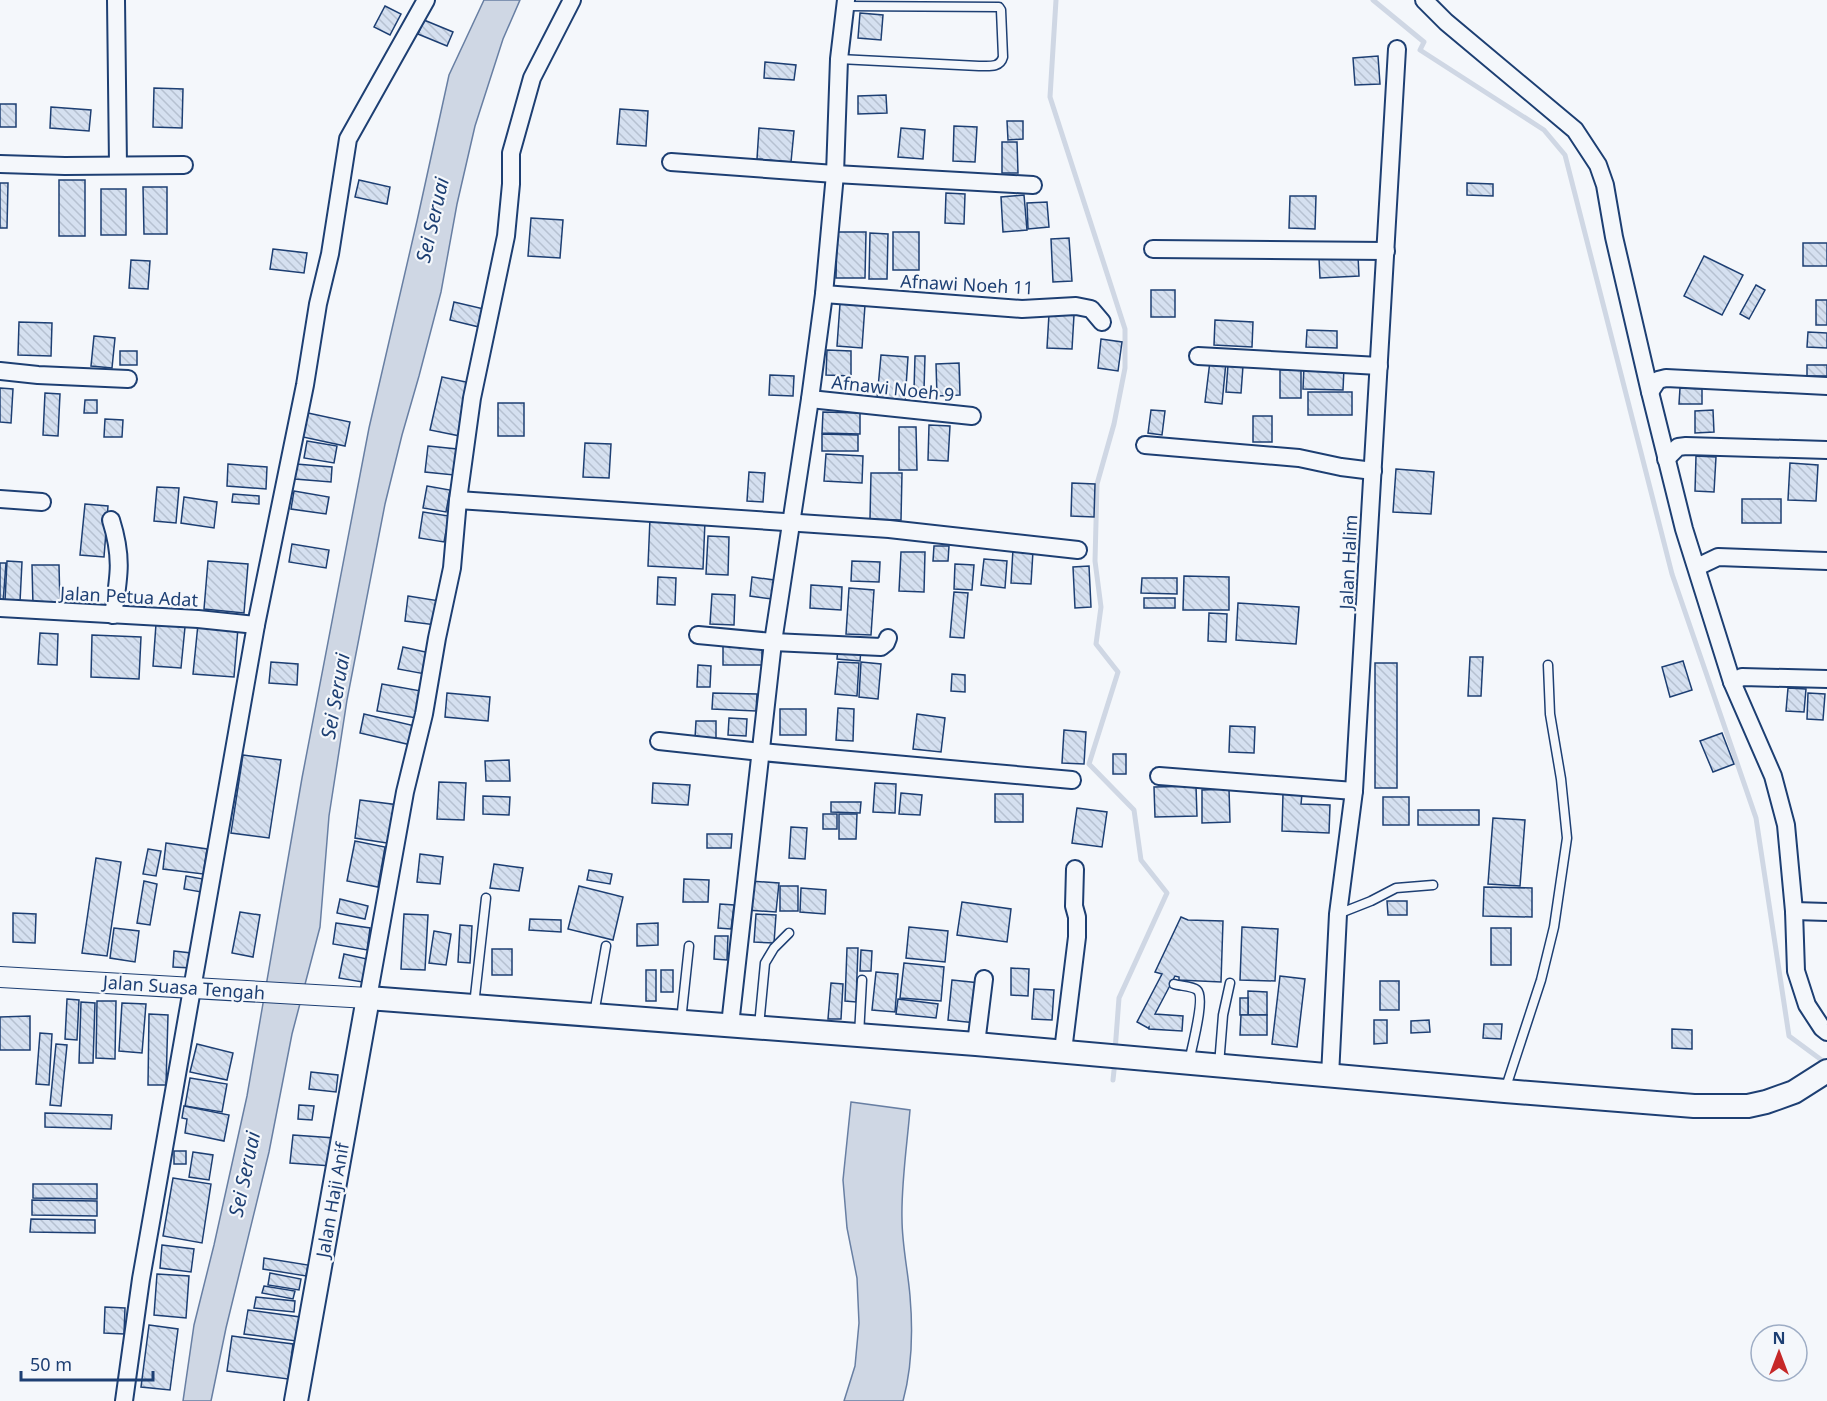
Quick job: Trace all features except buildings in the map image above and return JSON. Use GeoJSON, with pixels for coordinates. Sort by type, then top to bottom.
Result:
{"type":"FeatureCollection","features":[{"type":"Feature","properties":{"kind":"main road"},"geometry":{"type":"LineString","coordinates":[[368,998],[1063,1051],[1505,1091],[1730,1108],[1767,1102],[1794,1092],[1823,1074]]}},
{"type":"Feature","properties":{"kind":"main road","name":"Jalan Haji Anif"},"geometry":{"type":"LineString","coordinates":[[296,1401],[368,998]]}},
{"type":"Feature","properties":{"kind":"street"},"geometry":{"type":"LineString","coordinates":[[116,0],[118,165]]}},
{"type":"Feature","properties":{"kind":"street"},"geometry":{"type":"LineString","coordinates":[[124,1401],[141,1279],[255,625],[305,385],[318,303],[330,254],[348,139],[426,0]]}},
{"type":"Feature","properties":{"kind":"street"},"geometry":{"type":"LineString","coordinates":[[368,998],[405,792],[424,714],[436,638],[452,568],[458,500],[472,398],[506,236],[511,184],[511,153],[532,78],[572,0]]}},
{"type":"Feature","properties":{"kind":"street"},"geometry":{"type":"LineString","coordinates":[[1424,0],[1446,22],[1575,130],[1598,165],[1609,200],[1614,237],[1684,529],[1732,682],[1773,776],[1786,825],[1794,911],[1796,971],[1807,1005],[1827,1032]]}},
{"type":"Feature","properties":{"kind":"street"},"geometry":{"type":"LineString","coordinates":[[730,1025],[773,642],[824,294],[835,174],[839,59],[845,3]]}},
{"type":"Feature","properties":{"kind":"street","name":"Jalan Halim"},"geometry":{"type":"LineString","coordinates":[[1330,1076],[1338,914],[1354,791],[1397,49]]}},
{"type":"Feature","properties":{"kind":"street"},"geometry":{"type":"LineString","coordinates":[[671,162],[1033,185]]}},
{"type":"Feature","properties":{"kind":"street"},"geometry":{"type":"LineString","coordinates":[[0,164],[184,165]]}},
{"type":"Feature","properties":{"kind":"street"},"geometry":{"type":"LineString","coordinates":[[1153,249],[1386,251]]}},
{"type":"Feature","properties":{"kind":"street","name":"Afnawi Noeh 11"},"geometry":{"type":"LineString","coordinates":[[824,294],[1022,309],[1076,306],[1091,309],[1102,322]]}},
{"type":"Feature","properties":{"kind":"street"},"geometry":{"type":"LineString","coordinates":[[1198,356],[1379,366]]}},
{"type":"Feature","properties":{"kind":"street"},"geometry":{"type":"LineString","coordinates":[[0,371],[128,379]]}},
{"type":"Feature","properties":{"kind":"street"},"geometry":{"type":"LineString","coordinates":[[1650,392],[1658,380],[1666,378],[1827,386]]}},
{"type":"Feature","properties":{"kind":"street","name":"Afnawi Noeh 9"},"geometry":{"type":"LineString","coordinates":[[810,399],[972,416]]}},
{"type":"Feature","properties":{"kind":"street"},"geometry":{"type":"LineString","coordinates":[[1145,445],[1299,458],[1373,471]]}},
{"type":"Feature","properties":{"kind":"street"},"geometry":{"type":"LineString","coordinates":[[1666,459],[1678,447],[1686,446],[1827,450]]}},
{"type":"Feature","properties":{"kind":"street"},"geometry":{"type":"LineString","coordinates":[[0,498],[42,502]]}},
{"type":"Feature","properties":{"kind":"street"},"geometry":{"type":"LineString","coordinates":[[458,500],[889,529],[1078,550]]}},
{"type":"Feature","properties":{"kind":"street"},"geometry":{"type":"LineString","coordinates":[[111,520],[120,554],[113,615]]}},
{"type":"Feature","properties":{"kind":"street"},"geometry":{"type":"LineString","coordinates":[[1697,567],[1718,557],[1827,561]]}},
{"type":"Feature","properties":{"kind":"street","name":"Jalan Petua Adat"},"geometry":{"type":"LineString","coordinates":[[0,608],[198,619],[255,625]]}},
{"type":"Feature","properties":{"kind":"street"},"geometry":{"type":"LineString","coordinates":[[698,636],[881,647],[888,638]]}},
{"type":"Feature","properties":{"kind":"street"},"geometry":{"type":"LineString","coordinates":[[1732,682],[1742,677],[1827,679]]}},
{"type":"Feature","properties":{"kind":"street"},"geometry":{"type":"LineString","coordinates":[[659,741],[761,753],[1072,780]]}},
{"type":"Feature","properties":{"kind":"street"},"geometry":{"type":"LineString","coordinates":[[1159,776],[1354,791]]}},
{"type":"Feature","properties":{"kind":"street"},"geometry":{"type":"LineString","coordinates":[[1063,1051],[1077,937],[1077,916],[1074,906],[1075,869]]}},
{"type":"Feature","properties":{"kind":"street"},"geometry":{"type":"LineString","coordinates":[[1794,911],[1827,912]]}},
{"type":"Feature","properties":{"kind":"street","name":"Jalan Suasa Tengah"},"geometry":{"type":"LineString","coordinates":[[0,976],[368,998]]}},
{"type":"Feature","properties":{"kind":"street"},"geometry":{"type":"LineString","coordinates":[[976,1044],[984,980]]}},
{"type":"Feature","properties":{"kind":"lane"},"geometry":{"type":"LineString","coordinates":[[839,59],[979,66],[997,65],[1003,57],[999,7],[845,3]]}},
{"type":"Feature","properties":{"kind":"lane"},"geometry":{"type":"LineString","coordinates":[[1505,1091],[1541,980],[1554,927],[1567,838],[1561,779],[1550,714],[1548,665]]}},
{"type":"Feature","properties":{"kind":"lane"},"geometry":{"type":"LineString","coordinates":[[1338,914],[1396,888],[1433,885]]}},
{"type":"Feature","properties":{"kind":"lane"},"geometry":{"type":"LineString","coordinates":[[474,1006],[486,898]]}},
{"type":"Feature","properties":{"kind":"lane"},"geometry":{"type":"LineString","coordinates":[[759,1028],[765,963],[774,948],[789,933]]}},
{"type":"Feature","properties":{"kind":"lane"},"geometry":{"type":"LineString","coordinates":[[593,1015],[606,946]]}},
{"type":"Feature","properties":{"kind":"lane"},"geometry":{"type":"LineString","coordinates":[[681,1022],[689,946]]}},
{"type":"Feature","properties":{"kind":"lane"},"geometry":{"type":"LineString","coordinates":[[859,1035],[862,980]]}},
{"type":"Feature","properties":{"kind":"lane"},"geometry":{"type":"LineString","coordinates":[[1219,1065],[1223,1015],[1230,983]]}},
{"type":"Feature","properties":{"kind":"lane"},"geometry":{"type":"LineString","coordinates":[[1174,984],[1196,989],[1200,993],[1201,1000],[1189,1063]]}},
{"type":"Feature","properties":{"kind":"water","name":"Sei Seruai"},"geometry":{"type":"Polygon","coordinates":[[[484,0],[520,0],[503,39],[475,126],[457,204],[441,292],[385,504],[347,700],[329,816],[320,927],[292,1034],[269,1152],[226,1328],[211,1401],[183,1401],[194,1325],[247,1096],[302,778],[369,428],[449,75],[484,0]]]}},
{"type":"Feature","properties":{"kind":"water"},"geometry":{"type":"Polygon","coordinates":[[[851,1102],[910,1110],[903,1179],[902,1219],[910,1296],[911,1336],[910,1363],[903,1401],[844,1401],[855,1366],[859,1323],[857,1278],[847,1228],[843,1180],[851,1102]]]}},
{"type":"Feature","properties":{"kind":"waterway"},"geometry":{"type":"LineString","coordinates":[[1056,0],[1050,97],[1125,329],[1125,368],[1114,424],[1097,484],[1095,561],[1101,607],[1096,644],[1118,672],[1089,764],[1134,810],[1141,860],[1167,893],[1119,998],[1115,1051]]}},
{"type":"Feature","properties":{"kind":"waterway"},"geometry":{"type":"LineString","coordinates":[[1373,0],[1424,42],[1420,50],[1544,130],[1565,155],[1672,574],[1756,818],[1789,1036],[1827,1064]]}},
{"type":"Feature","properties":{"kind":"waterway"},"geometry":{"type":"LineString","coordinates":[[1113,1080],[1115,1061]]}}]}
